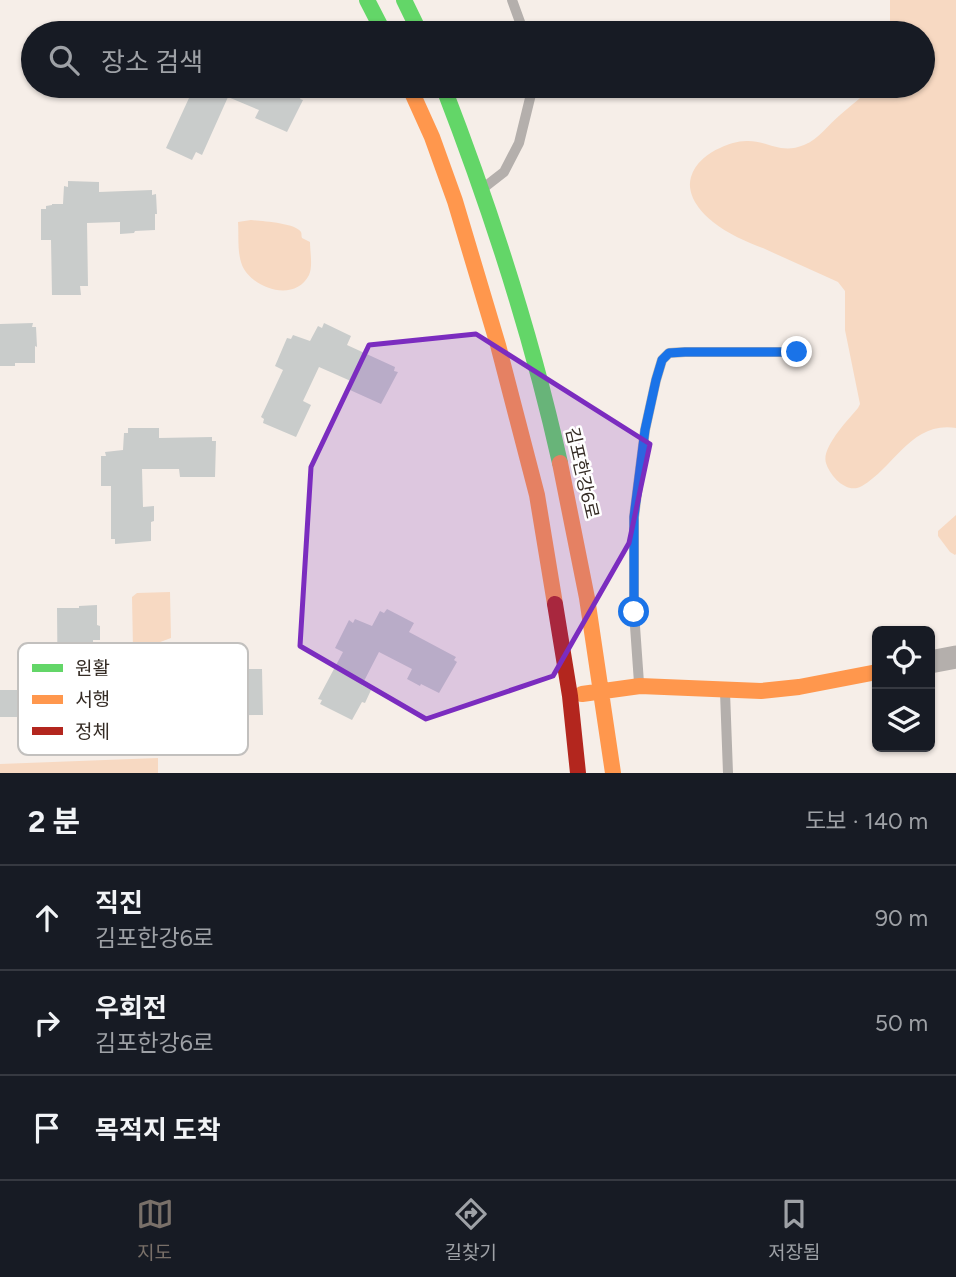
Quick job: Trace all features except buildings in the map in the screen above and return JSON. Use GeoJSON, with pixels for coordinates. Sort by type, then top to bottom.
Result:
{"type":"FeatureCollection","features":[{"type":"Feature","properties":{"kind":"street"},"geometry":{"type":"LineString","coordinates":[[367,0],[378,21]]}},
{"type":"Feature","properties":{"kind":"street"},"geometry":{"type":"LineString","coordinates":[[404,0],[414,21]]}},
{"type":"Feature","properties":{"kind":"street","name":"김포한강6로"},"geometry":{"type":"LineString","coordinates":[[414,98],[432,138],[503,254],[545,398],[573,521],[603,691],[613,773]]}},
{"type":"Feature","properties":{"kind":"street","name":"김포한강6로"},"geometry":{"type":"LineString","coordinates":[[448,98],[460,127],[468,195],[498,345],[537,495],[570,696],[578,773]]}},
{"type":"Feature","properties":{"kind":"street"},"geometry":{"type":"LineString","coordinates":[[935,661],[956,657]]}},
{"type":"Feature","properties":{"kind":"street"},"geometry":{"type":"LineString","coordinates":[[570,696],[640,686],[761,691],[799,687],[872,673]]}},
{"type":"Feature","properties":{"kind":"lane"},"geometry":{"type":"LineString","coordinates":[[512,0],[520,21]]}},
{"type":"Feature","properties":{"kind":"lane"},"geometry":{"type":"LineString","coordinates":[[468,195],[503,172],[519,143],[530,98]]}},
{"type":"Feature","properties":{"kind":"lane"},"geometry":{"type":"LineString","coordinates":[[640,686],[634,612],[634,517],[645,430],[662,360],[669,353],[685,352],[797,352]]}},
{"type":"Feature","properties":{"kind":"lane"},"geometry":{"type":"LineString","coordinates":[[725,690],[728,773]]}},
{"type":"Feature","properties":{"kind":"highlighted area"},"geometry":{"type":"Polygon","coordinates":[[[476,334],[650,444],[629,543],[553,676],[426,719],[300,646],[311,467],[369,345],[476,334]]]}},
{"type":"Feature","properties":{"kind":"shaded area"},"geometry":{"type":"Polygon","coordinates":[[[890,0],[956,0],[956,428],[927,431],[904,447],[874,478],[862,486],[851,488],[835,478],[826,463],[827,450],[836,434],[860,404],[845,330],[845,291],[838,282],[745,241],[719,226],[699,207],[692,196],[690,183],[699,163],[711,153],[736,142],[746,141],[781,148],[804,145],[860,98],[935,98],[935,21],[890,21],[890,0]]]}},
{"type":"Feature","properties":{"kind":"shaded area"},"geometry":{"type":"Polygon","coordinates":[[[251,220],[292,226],[301,232],[302,238],[310,242],[310,272],[303,284],[294,289],[274,290],[255,281],[247,273],[239,255],[238,222],[251,220]]]}},
{"type":"Feature","properties":{"kind":"shaded area"},"geometry":{"type":"Polygon","coordinates":[[[956,515],[955,555],[938,536],[938,531],[956,515]]]}},
{"type":"Feature","properties":{"kind":"shaded area"},"geometry":{"type":"Polygon","coordinates":[[[170,592],[171,638],[158,643],[133,643],[132,597],[137,593],[170,592]]]}},
{"type":"Feature","properties":{"kind":"shaded area"},"geometry":{"type":"Polygon","coordinates":[[[158,758],[158,773],[0,773],[0,764],[158,758]]]}},
{"type":"Feature","properties":{"kind":"traffic: fast"},"geometry":{"type":"LineString","coordinates":[[367,0],[378,21]]}},
{"type":"Feature","properties":{"kind":"traffic: fast"},"geometry":{"type":"LineString","coordinates":[[404,0],[414,21]]}},
{"type":"Feature","properties":{"kind":"traffic: fast"},"geometry":{"type":"LineString","coordinates":[[447,98],[509,272],[560,463]]}},
{"type":"Feature","properties":{"kind":"traffic: slow"},"geometry":{"type":"LineString","coordinates":[[414,98],[455,201],[498,345],[537,495],[555,604]]}},
{"type":"Feature","properties":{"kind":"traffic: slow"},"geometry":{"type":"LineString","coordinates":[[560,463],[587,598],[613,773]]}},
{"type":"Feature","properties":{"kind":"traffic: slow"},"geometry":{"type":"LineString","coordinates":[[582,694],[640,686],[761,691],[799,687],[872,673]]}},
{"type":"Feature","properties":{"kind":"traffic: jam"},"geometry":{"type":"LineString","coordinates":[[555,604],[570,696],[578,773]]}},
{"type":"Feature","properties":{"kind":"route"},"geometry":{"type":"LineString","coordinates":[[634,612],[634,517],[645,430],[662,360],[669,353],[685,352],[797,352]]}}]}
